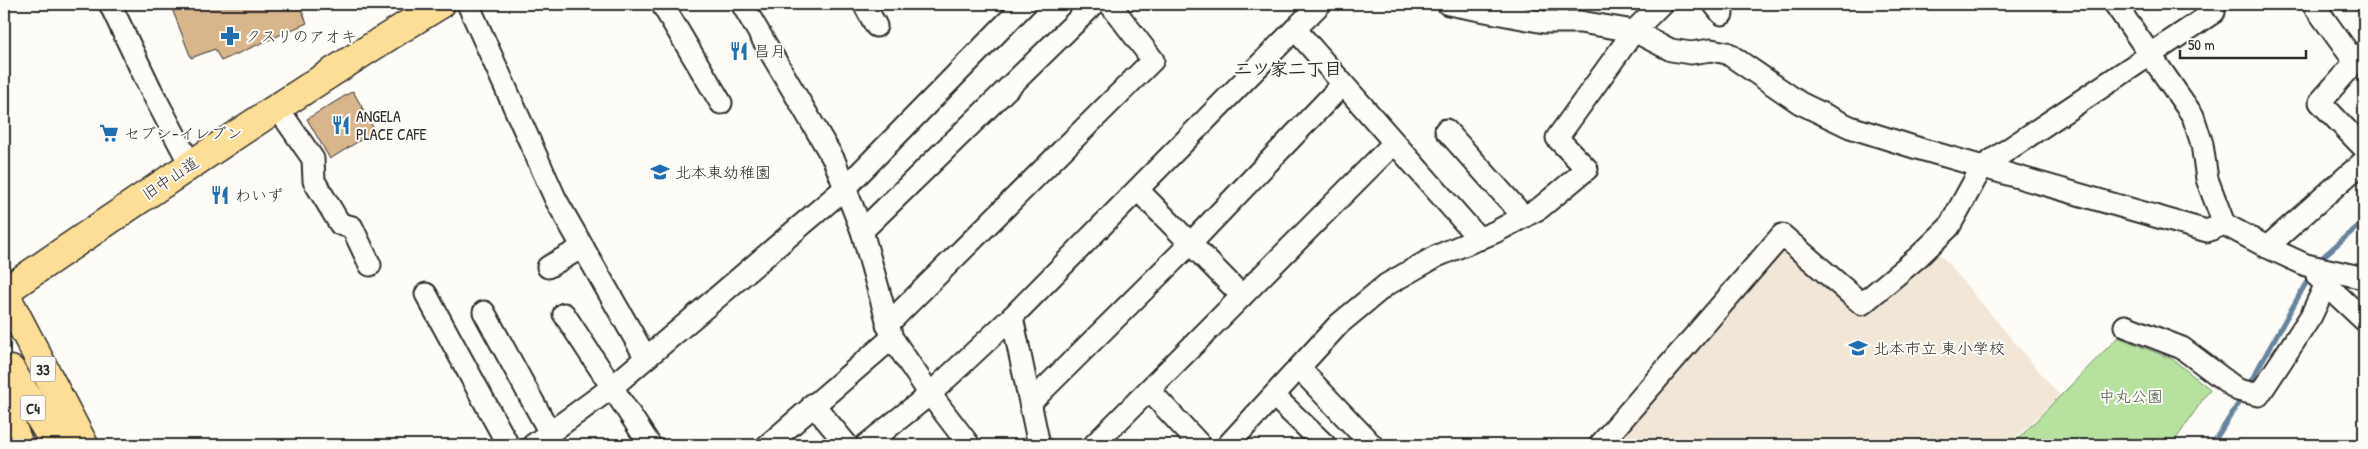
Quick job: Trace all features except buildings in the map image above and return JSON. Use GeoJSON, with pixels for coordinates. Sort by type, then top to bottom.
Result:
{"type":"FeatureCollection","features":[{"type":"Feature","properties":{"kind":"main road","name":"旧中山道"},"geometry":{"type":"LineString","coordinates":[[4,292],[190,164],[441,4]]}},
{"type":"Feature","properties":{"kind":"main road","name":"33"},"geometry":{"type":"LineString","coordinates":[[4,292],[84,445]]}},
{"type":"Feature","properties":{"kind":"main road","name":"C4"},"geometry":{"type":"LineString","coordinates":[[11,370],[56,445]]}},
{"type":"Feature","properties":{"kind":"main road"},"geometry":{"type":"LineString","coordinates":[[4,406],[19,445]]}},
{"type":"Feature","properties":{"kind":"street"},"geometry":{"type":"LineString","coordinates":[[110,4],[151,90],[190,164]]}},
{"type":"Feature","properties":{"kind":"street"},"geometry":{"type":"LineString","coordinates":[[468,4],[556,200],[646,358]]}},
{"type":"Feature","properties":{"kind":"street"},"geometry":{"type":"LineString","coordinates":[[662,4],[721,103]]}},
{"type":"Feature","properties":{"kind":"street"},"geometry":{"type":"LineString","coordinates":[[742,4],[834,160],[862,231],[889,332],[930,394],[970,445]]}},
{"type":"Feature","properties":{"kind":"street"},"geometry":{"type":"LineString","coordinates":[[864,4],[876,26]]}},
{"type":"Feature","properties":{"kind":"street"},"geometry":{"type":"LineString","coordinates":[[484,312],[542,439],[611,388],[845,188],[1025,4]]}},
{"type":"Feature","properties":{"kind":"street"},"geometry":{"type":"LineString","coordinates":[[862,231],[1094,4]]}},
{"type":"Feature","properties":{"kind":"street"},"geometry":{"type":"LineString","coordinates":[[768,445],[889,332],[1153,60],[1110,4]]}},
{"type":"Feature","properties":{"kind":"street"},"geometry":{"type":"LineString","coordinates":[[866,445],[930,394],[1012,317],[1320,4]]}},
{"type":"Feature","properties":{"kind":"street"},"geometry":{"type":"LineString","coordinates":[[1448,4],[1544,22],[1580,22],[1634,31],[1671,50],[1691,53],[1711,50],[1727,53],[1800,103],[1850,127],[2206,231],[2224,224]]}},
{"type":"Feature","properties":{"kind":"street"},"geometry":{"type":"LineString","coordinates":[[1228,445],[1339,324],[1386,285],[1437,256],[1479,239],[1540,208],[1586,169],[1557,138],[1634,31],[1660,4]]}},
{"type":"Feature","properties":{"kind":"street"},"geometry":{"type":"LineString","coordinates":[[2115,4],[2151,53],[2193,116],[2202,144],[2207,179],[2224,224],[2267,248],[2306,265],[2364,278]]}},
{"type":"Feature","properties":{"kind":"street"},"geometry":{"type":"LineString","coordinates":[[2313,4],[2360,57],[2320,102],[2364,148]]}},
{"type":"Feature","properties":{"kind":"street"},"geometry":{"type":"LineString","coordinates":[[1600,445],[1782,235],[1862,304],[1918,258],[1949,227],[1982,167],[2151,53],[2212,8]]}},
{"type":"Feature","properties":{"kind":"street"},"geometry":{"type":"LineString","coordinates":[[1295,29],[1342,86],[1479,239]]}},
{"type":"Feature","properties":{"kind":"street"},"geometry":{"type":"LineString","coordinates":[[1030,402],[1190,243],[1342,86]]}},
{"type":"Feature","properties":{"kind":"street"},"geometry":{"type":"LineString","coordinates":[[277,107],[313,158],[314,181],[340,224],[352,228],[370,265]]}},
{"type":"Feature","properties":{"kind":"street"},"geometry":{"type":"LineString","coordinates":[[1446,130],[1524,217]]}},
{"type":"Feature","properties":{"kind":"street"},"geometry":{"type":"LineString","coordinates":[[1094,445],[1394,144]]}},
{"type":"Feature","properties":{"kind":"street"},"geometry":{"type":"LineString","coordinates":[[2267,248],[2364,161]]}},
{"type":"Feature","properties":{"kind":"street"},"geometry":{"type":"LineString","coordinates":[[1138,190],[1242,296]]}},
{"type":"Feature","properties":{"kind":"street"},"geometry":{"type":"LineString","coordinates":[[548,268],[583,247]]}},
{"type":"Feature","properties":{"kind":"street"},"geometry":{"type":"LineString","coordinates":[[2306,265],[2364,320]]}},
{"type":"Feature","properties":{"kind":"street"},"geometry":{"type":"LineString","coordinates":[[2125,326],[2182,348],[2238,390],[2259,395],[2311,316],[2326,284]]}},
{"type":"Feature","properties":{"kind":"street"},"geometry":{"type":"LineString","coordinates":[[426,294],[508,445]]}},
{"type":"Feature","properties":{"kind":"street"},"geometry":{"type":"LineString","coordinates":[[564,314],[650,445]]}},
{"type":"Feature","properties":{"kind":"street"},"geometry":{"type":"LineString","coordinates":[[1012,317],[1039,445]]}},
{"type":"Feature","properties":{"kind":"street"},"geometry":{"type":"LineString","coordinates":[[1299,368],[1372,445]]}},
{"type":"Feature","properties":{"kind":"street"},"geometry":{"type":"LineString","coordinates":[[1149,390],[1200,445]]}},
{"type":"Feature","properties":{"kind":"street"},"geometry":{"type":"LineString","coordinates":[[1274,396],[1324,445]]}},
{"type":"Feature","properties":{"kind":"street"},"geometry":{"type":"LineString","coordinates":[[814,404],[847,445]]}},
{"type":"Feature","properties":{"kind":"shaded area","name":"北本市立 東小学校"},"geometry":{"type":"Polygon","coordinates":[[[1783,248],[1862,316],[1940,254],[2060,396],[2008,445],[1609,445],[1783,248]]]}},
{"type":"Feature","properties":{"kind":"green space","name":"中丸公園"},"geometry":{"type":"Polygon","coordinates":[[[2118,337],[2172,359],[2210,389],[2172,445],[2012,445],[2118,337]]]}},
{"type":"Feature","properties":{"kind":"waterway"},"geometry":{"type":"LineString","coordinates":[[2317,262],[2364,221]]}},
{"type":"Feature","properties":{"kind":"waterway"},"geometry":{"type":"LineString","coordinates":[[2248,386],[2310,276]]}},
{"type":"Feature","properties":{"kind":"waterway"},"geometry":{"type":"LineString","coordinates":[[2212,445],[2243,396]]}},
{"type":"Feature","properties":{"kind":"place","name":"クスリのアオキ"},"geometry":{"type":"Point","coordinates":[230,36]}},
{"type":"Feature","properties":{"kind":"place","name":"昌月"},"geometry":{"type":"Point","coordinates":[739,51]}},
{"type":"Feature","properties":{"kind":"place","name":"ANGELA PLACE CAFE"},"geometry":{"type":"Point","coordinates":[341,125]}},
{"type":"Feature","properties":{"kind":"place","name":"セブン-イレブン"},"geometry":{"type":"Point","coordinates":[109,133]}},
{"type":"Feature","properties":{"kind":"place","name":"北本東幼稚園"},"geometry":{"type":"Point","coordinates":[660,172]}},
{"type":"Feature","properties":{"kind":"place","name":"わいず"},"geometry":{"type":"Point","coordinates":[220,195]}},
{"type":"Feature","properties":{"kind":"place","name":"北本市立 東小学校"},"geometry":{"type":"Point","coordinates":[1858,348]}},
{"type":"Feature","properties":{"kind":"district","name":"二ツ家二丁目"},"geometry":{"type":"Point","coordinates":[1288,68]}}]}
